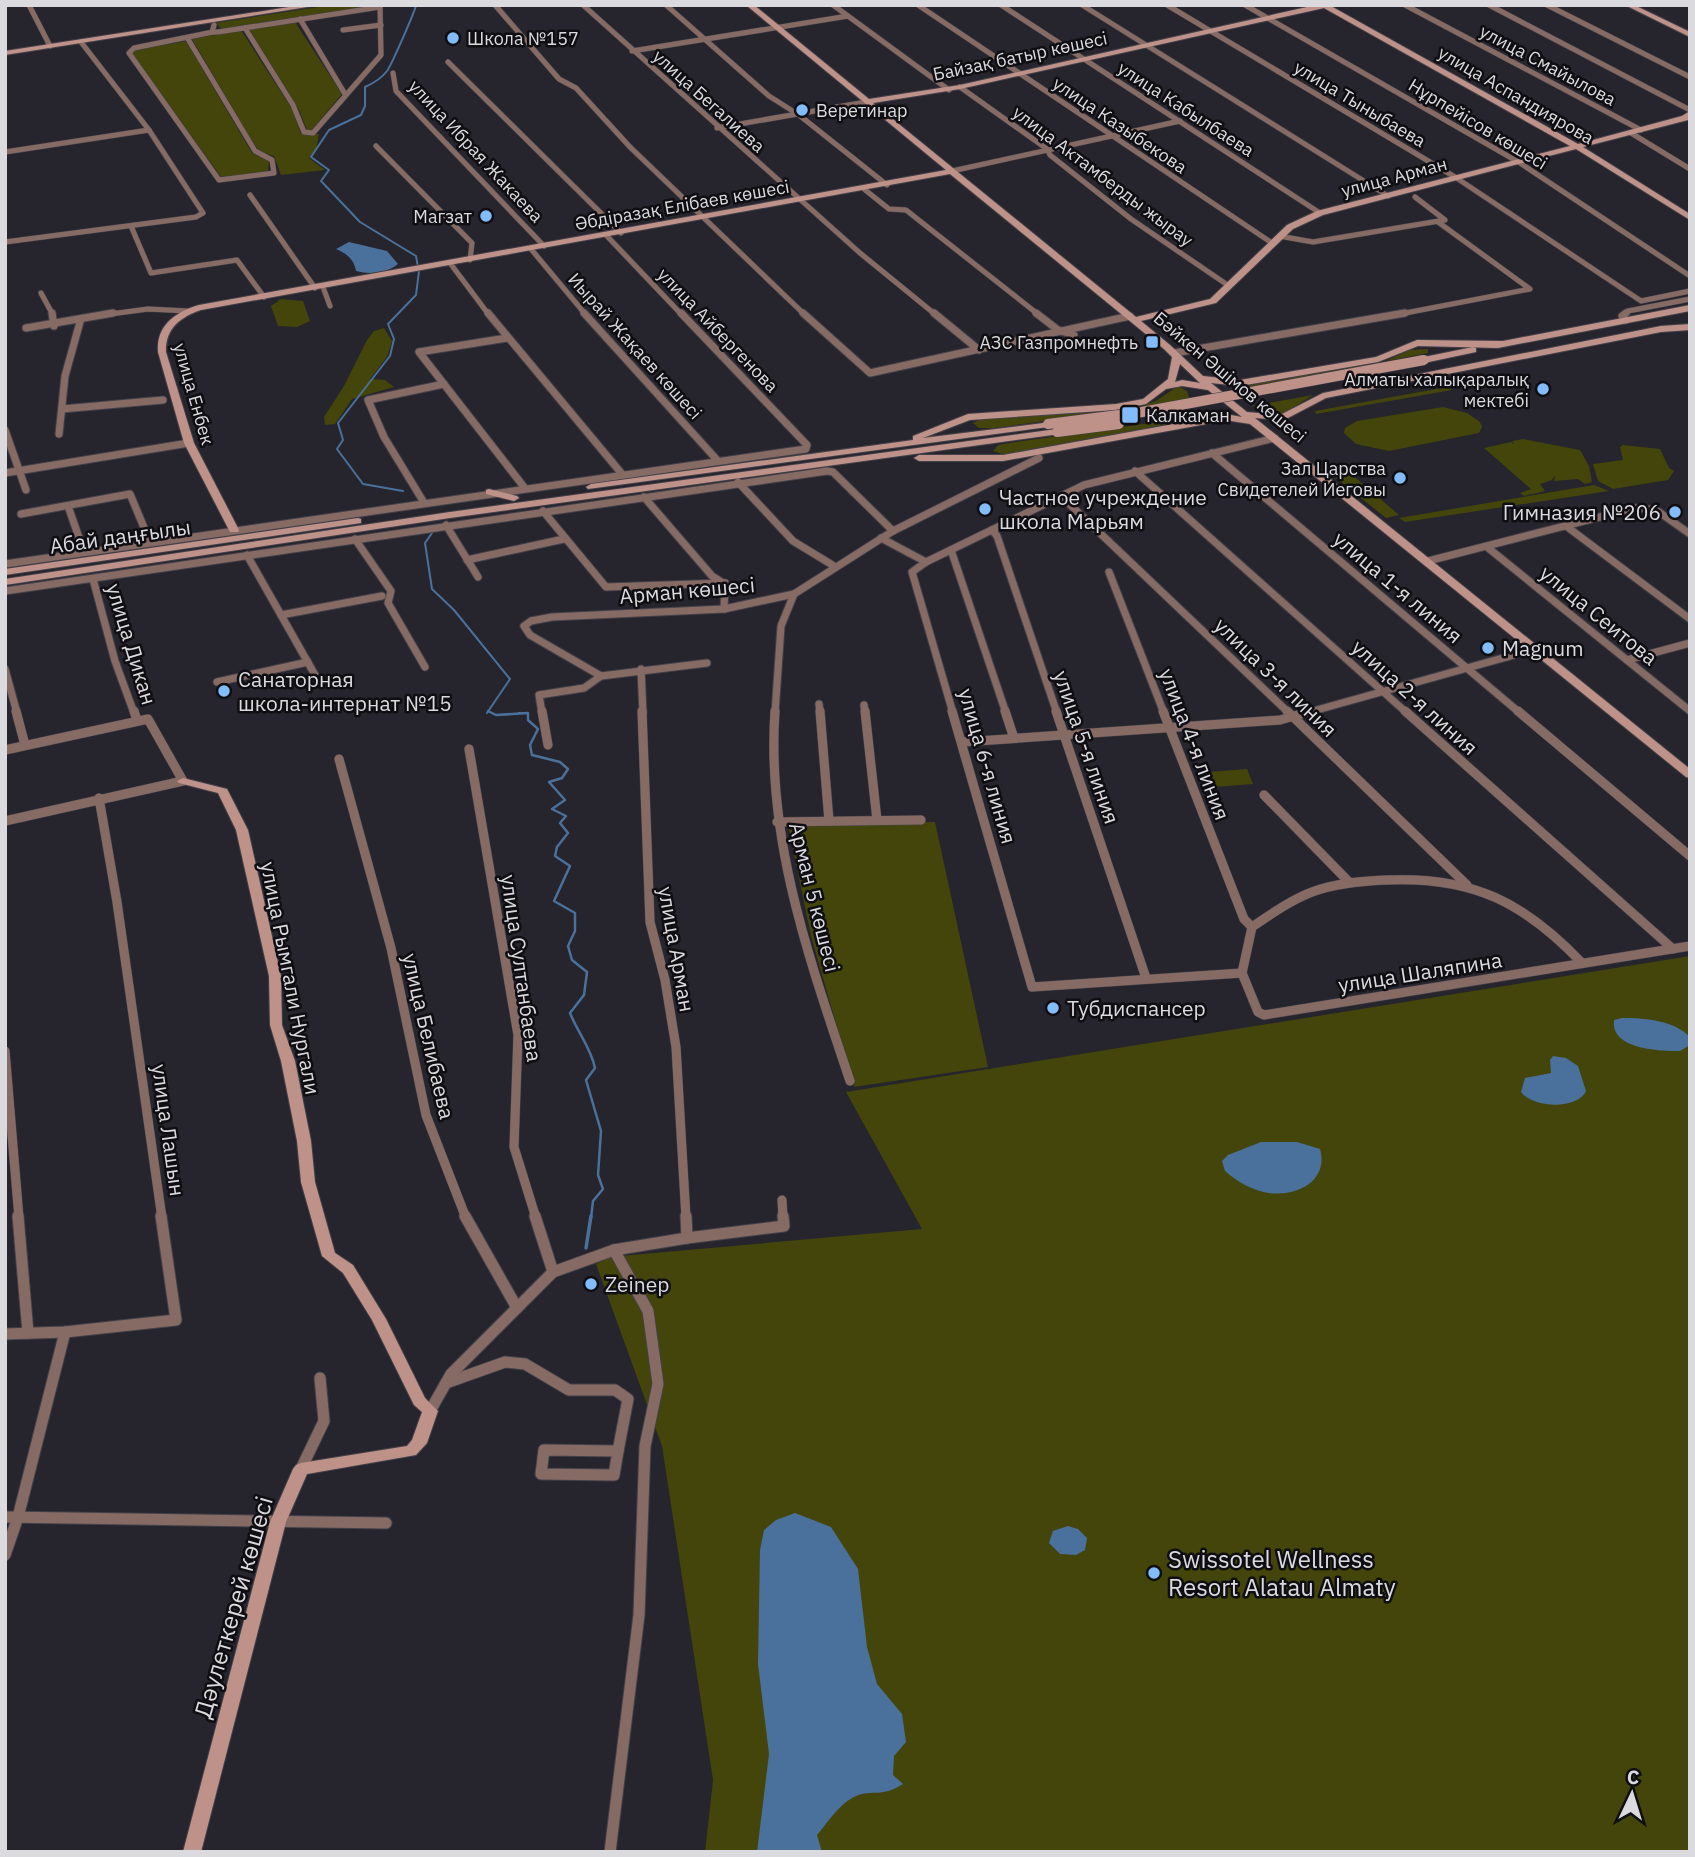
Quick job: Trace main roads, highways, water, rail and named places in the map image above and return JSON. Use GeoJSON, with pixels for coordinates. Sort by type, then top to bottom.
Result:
{"type":"FeatureCollection","features":[{"type":"Feature","properties":{"kind":"main road"},"geometry":{"type":"LineString","coordinates":[[5,53],[317,5]]}},
{"type":"Feature","properties":{"kind":"main road","name":"Бәйкен Әшімов көшесі"},"geometry":{"type":"LineString","coordinates":[[749,5],[1132,318],[1210,387],[1289,448],[1690,775]]}},
{"type":"Feature","properties":{"kind":"main road","name":"Байзақ батыр көшесі"},"geometry":{"type":"LineString","coordinates":[[866,102],[948,90],[1325,5]]}},
{"type":"Feature","properties":{"kind":"main road","name":"улица Аспандиярова"},"geometry":{"type":"LineString","coordinates":[[1325,5],[1577,147],[1690,218]]}},
{"type":"Feature","properties":{"kind":"main road"},"geometry":{"type":"LineString","coordinates":[[1628,5],[1690,35]]}},
{"type":"Feature","properties":{"kind":"main road","name":"улица Арман"},"geometry":{"type":"LineString","coordinates":[[1132,318],[1213,301],[1275,239],[1290,227],[1320,213],[1631,134],[1688,115]]}},
{"type":"Feature","properties":{"kind":"main road","name":"Әбдіразақ Елібаев көшесі"},"geometry":{"type":"LineString","coordinates":[[188,311],[952,171]]}},
{"type":"Feature","properties":{"kind":"main road","name":"улица Енбек"},"geometry":{"type":"LineString","coordinates":[[188,311],[170,324],[161,346],[189,443],[237,534]]}},
{"type":"Feature","properties":{"kind":"main road"},"geometry":{"type":"LineString","coordinates":[[5,582],[121,560],[511,503],[737,481],[780,466],[871,458],[1150,419],[1626,320],[1689,314]]}},
{"type":"Feature","properties":{"kind":"main road"},"geometry":{"type":"LineString","coordinates":[[893,445],[1142,412],[1664,321],[1689,314]]}},
{"type":"Feature","properties":{"kind":"main road"},"geometry":{"type":"LineString","coordinates":[[1244,414],[1271,419],[1286,417],[1323,396],[1661,329],[1690,327]]}},
{"type":"Feature","properties":{"kind":"main road"},"geometry":{"type":"LineString","coordinates":[[1198,377],[1222,383],[1240,383],[1378,359],[1411,344],[1504,344]]}},
{"type":"Feature","properties":{"kind":"main road"},"geometry":{"type":"LineString","coordinates":[[1411,344],[1425,345],[1432,349],[1428,363]]}},
{"type":"Feature","properties":{"kind":"main road"},"geometry":{"type":"LineString","coordinates":[[1166,388],[1174,376],[1175,354]]}},
{"type":"Feature","properties":{"kind":"main road"},"geometry":{"type":"LineString","coordinates":[[893,445],[959,419],[1136,404],[1182,383],[1210,387]]}},
{"type":"Feature","properties":{"kind":"main road"},"geometry":{"type":"LineString","coordinates":[[871,458],[1003,458],[1212,420],[1228,416],[1229,388],[1240,383]]}},
{"type":"Feature","properties":{"kind":"main road"},"geometry":{"type":"LineString","coordinates":[[980,416],[970,422],[972,427],[995,432]]}},
{"type":"Feature","properties":{"kind":"main road"},"geometry":{"type":"LineString","coordinates":[[1286,417],[1282,434],[1289,448]]}},
{"type":"Feature","properties":{"kind":"main road"},"geometry":{"type":"LineString","coordinates":[[1212,420],[1231,418],[1254,422]]}},
{"type":"Feature","properties":{"kind":"main road"},"geometry":{"type":"LineString","coordinates":[[1003,440],[988,452],[1003,458]]}},
{"type":"Feature","properties":{"kind":"main road","name":"Абай даңғылы"},"geometry":{"type":"LineString","coordinates":[[5,572],[121,560],[237,534],[511,503],[754,464],[780,466],[893,445]]}},
{"type":"Feature","properties":{"kind":"main road"},"geometry":{"type":"LineString","coordinates":[[754,464],[761,474]]}},
{"type":"Feature","properties":{"kind":"main road"},"geometry":{"type":"LineString","coordinates":[[489,492],[511,503]]}},
{"type":"Feature","properties":{"kind":"main road"},"geometry":{"type":"LineString","coordinates":[[498,517],[511,503]]}},
{"type":"Feature","properties":{"kind":"main road","name":"улица Рымгали Нургали"},"geometry":{"type":"LineString","coordinates":[[183,781],[223,791],[242,831],[275,976],[276,1025],[288,1061],[304,1141],[308,1182],[328,1256],[348,1269],[379,1319],[419,1401],[430,1411],[419,1443],[411,1451],[301,1469]]}},
{"type":"Feature","properties":{"kind":"main road","name":"Дәулеткерей көшесі"},"geometry":{"type":"LineString","coordinates":[[192,1852],[278,1522],[301,1469]]}},
{"type":"Feature","properties":{"kind":"water"},"geometry":{"type":"Polygon","coordinates":[[[349,242],[387,251],[398,264],[378,272],[356,271],[349,257],[336,249],[349,242]]]}},
{"type":"Feature","properties":{"kind":"water"},"geometry":{"type":"Polygon","coordinates":[[[1614,1020],[1649,1020],[1675,1027],[1690,1037],[1690,1045],[1680,1051],[1638,1047],[1620,1038],[1615,1030],[1614,1020]]]}},
{"type":"Feature","properties":{"kind":"water"},"geometry":{"type":"Polygon","coordinates":[[[1553,1056],[1566,1058],[1578,1066],[1586,1091],[1574,1101],[1544,1104],[1521,1092],[1525,1078],[1551,1073],[1550,1060],[1553,1056]]]}},
{"type":"Feature","properties":{"kind":"water"},"geometry":{"type":"Polygon","coordinates":[[[1261,1142],[1297,1142],[1320,1149],[1320,1170],[1315,1178],[1300,1189],[1280,1194],[1257,1190],[1225,1171],[1222,1161],[1228,1155],[1261,1142]]]}},
{"type":"Feature","properties":{"kind":"water"},"geometry":{"type":"Polygon","coordinates":[[[795,1513],[831,1527],[858,1569],[867,1647],[877,1684],[902,1714],[906,1742],[894,1756],[893,1775],[903,1784],[889,1791],[856,1796],[845,1803],[817,1835],[822,1852],[757,1852],[769,1754],[758,1664],[760,1550],[764,1530],[776,1520],[795,1513]]]}},
{"type":"Feature","properties":{"kind":"water"},"geometry":{"type":"Polygon","coordinates":[[[1068,1526],[1078,1529],[1087,1538],[1085,1550],[1076,1555],[1060,1554],[1049,1543],[1053,1531],[1068,1526]]]}},
{"type":"Feature","properties":{"kind":"waterway"},"geometry":{"type":"LineString","coordinates":[[416,5],[387,71],[365,87],[365,106],[361,115],[329,130],[311,157],[329,170],[321,181],[360,222],[416,256],[418,267]]}},
{"type":"Feature","properties":{"kind":"waterway"},"geometry":{"type":"LineString","coordinates":[[403,491],[363,484],[337,449],[343,440],[338,423],[390,356],[394,339],[388,324],[416,295],[419,271]]}},
{"type":"Feature","properties":{"kind":"waterway"},"geometry":{"type":"LineString","coordinates":[[432,533],[425,543],[432,589],[454,610],[510,679],[488,711]]}},
{"type":"Feature","properties":{"kind":"waterway"},"geometry":{"type":"LineString","coordinates":[[488,711],[496,715],[528,713],[528,720],[538,729],[530,745],[532,755],[560,762],[568,769],[562,778],[549,782],[565,800],[552,809],[566,816],[560,823],[568,833],[557,847],[555,856],[570,866],[554,901],[575,913],[575,931],[568,946],[572,960],[587,972],[584,995],[570,1013],[591,1054],[595,1068],[586,1080],[601,1131],[598,1175],[603,1189],[593,1201],[591,1218]]}},
{"type":"Feature","properties":{"kind":"waterway"},"geometry":{"type":"LineString","coordinates":[[519,713],[525,713]]}},
{"type":"Feature","properties":{"kind":"waterway"},"geometry":{"type":"LineString","coordinates":[[586,1248],[591,1216]]}},
{"type":"Feature","properties":{"kind":"place","name":"Школа №157"},"geometry":{"type":"Point","coordinates":[453,38]}},
{"type":"Feature","properties":{"kind":"place","name":"Веретинар"},"geometry":{"type":"Point","coordinates":[802,110]}},
{"type":"Feature","properties":{"kind":"place","name":"Магзат"},"geometry":{"type":"Point","coordinates":[486,216]}},
{"type":"Feature","properties":{"kind":"place","name":"АЗС Газпромнефть"},"geometry":{"type":"Point","coordinates":[1152,342]}},
{"type":"Feature","properties":{"kind":"place","name":"Алматы халықаралық мектебі"},"geometry":{"type":"Point","coordinates":[1543,389]}},
{"type":"Feature","properties":{"kind":"place","name":"Калкаман"},"geometry":{"type":"Point","coordinates":[1130,415]}},
{"type":"Feature","properties":{"kind":"place","name":"Зал Царства Свидетелей Иеговы"},"geometry":{"type":"Point","coordinates":[1400,478]}},
{"type":"Feature","properties":{"kind":"place","name":"Частное учреждение школа Марьям"},"geometry":{"type":"Point","coordinates":[985,509]}},
{"type":"Feature","properties":{"kind":"place","name":"Гимназия №206"},"geometry":{"type":"Point","coordinates":[1675,512]}},
{"type":"Feature","properties":{"kind":"place","name":"Magnum"},"geometry":{"type":"Point","coordinates":[1488,648]}},
{"type":"Feature","properties":{"kind":"place","name":"Санаторная школа-интернат №15"},"geometry":{"type":"Point","coordinates":[224,691]}},
{"type":"Feature","properties":{"kind":"place","name":"Тубдиспансер"},"geometry":{"type":"Point","coordinates":[1053,1008]}},
{"type":"Feature","properties":{"kind":"place","name":"Zeinep"},"geometry":{"type":"Point","coordinates":[591,1284]}},
{"type":"Feature","properties":{"kind":"place","name":"Swissotel Wellness Resort Alatau Almaty"},"geometry":{"type":"Point","coordinates":[1154,1573]}}]}
